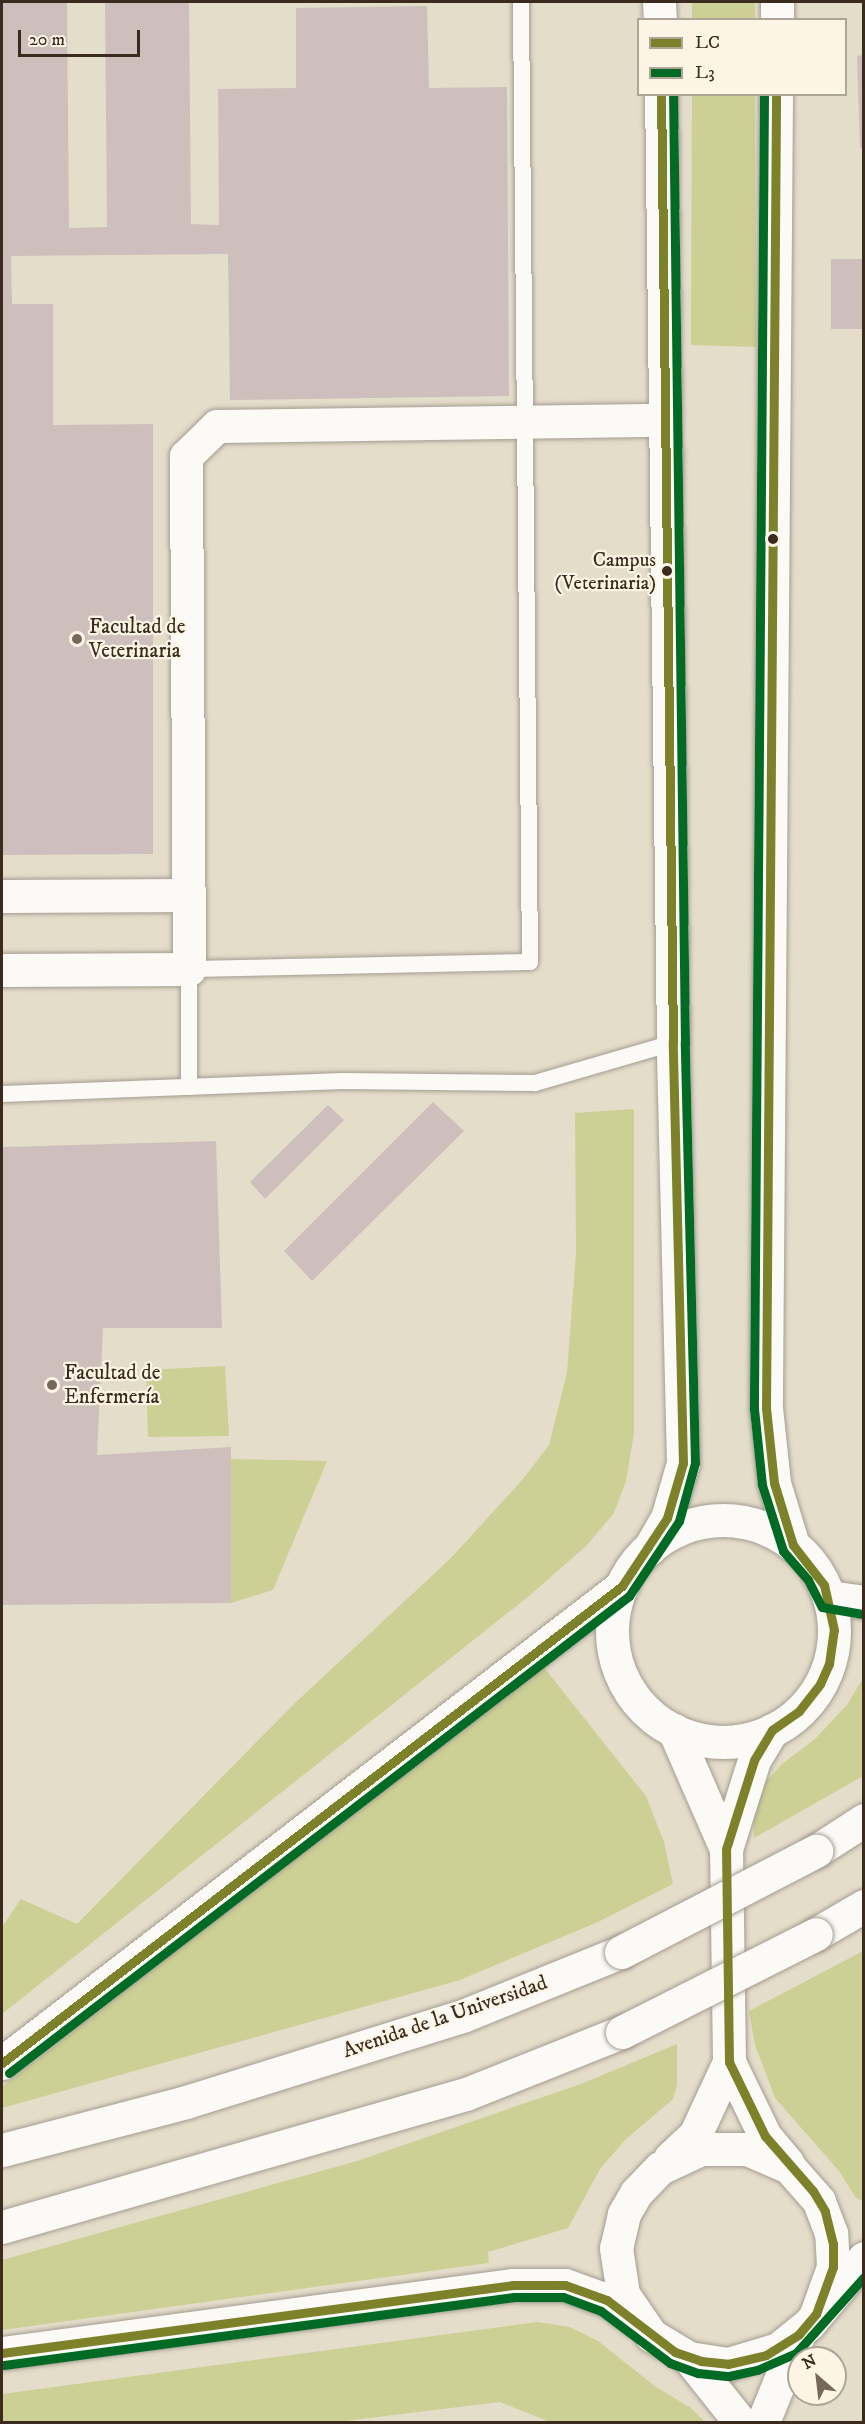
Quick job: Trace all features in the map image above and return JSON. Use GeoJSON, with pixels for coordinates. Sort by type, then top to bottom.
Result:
{"type":"FeatureCollection","features":[{"type":"Feature","properties":{"kind":"main road"},"geometry":{"type":"LineString","coordinates":[[659,2],[660,18]]}},
{"type":"Feature","properties":{"kind":"main road"},"geometry":{"type":"LineString","coordinates":[[777,2],[777,18]]}},
{"type":"Feature","properties":{"kind":"main road"},"geometry":{"type":"LineString","coordinates":[[2,2063],[622,1586],[649,1549],[667,1518],[683,1463],[673,1043],[661,96]]}},
{"type":"Feature","properties":{"kind":"main road"},"geometry":{"type":"LineString","coordinates":[[776,96],[766,1408],[774,1483],[793,1545]]}},
{"type":"Feature","properties":{"kind":"main road"},"geometry":{"type":"LineString","coordinates":[[2,970],[189,969],[186,456],[217,426],[665,420]]}},
{"type":"Feature","properties":{"kind":"main road"},"geometry":{"type":"LineString","coordinates":[[2,896],[189,895]]}},
{"type":"Feature","properties":{"kind":"main road"},"geometry":{"type":"LineString","coordinates":[[649,1549],[677,1530],[720,1520],[764,1528],[793,1545],[818,1574],[829,1597],[834,1630],[825,1674],[807,1703],[772,1730],[754,1760],[726,1849],[729,2062],[765,2136],[825,2211],[833,2244],[833,2266],[763,2422]]}},
{"type":"Feature","properties":{"kind":"main road"},"geometry":{"type":"LineString","coordinates":[[622,1586],[612,1631],[620,1672],[638,1702],[674,1730],[698,1739],[723,1742],[772,1730]]}},
{"type":"Feature","properties":{"kind":"main road"},"geometry":{"type":"LineString","coordinates":[[829,1597],[864,1602]]}},
{"type":"Feature","properties":{"kind":"main road"},"geometry":{"type":"LineString","coordinates":[[674,1730],[726,1849]]}},
{"type":"Feature","properties":{"kind":"main road","name":"Avenida de la Universidad"},"geometry":{"type":"LineString","coordinates":[[2,2150],[186,2102],[465,2014],[621,1952],[816,1851],[864,1820]]}},
{"type":"Feature","properties":{"kind":"main road"},"geometry":{"type":"LineString","coordinates":[[2,2227],[466,2094],[622,2032],[816,1935],[864,1906]]}},
{"type":"Feature","properties":{"kind":"main road"},"geometry":{"type":"LineString","coordinates":[[641,2325],[623,2294],[616,2248],[624,2214],[652,2175],[695,2135],[729,2062]]}},
{"type":"Feature","properties":{"kind":"main road"},"geometry":{"type":"LineString","coordinates":[[652,2175],[680,2157],[724,2147],[769,2155],[797,2174]]}},
{"type":"Feature","properties":{"kind":"main road"},"geometry":{"type":"LineString","coordinates":[[2,2353],[513,2285],[565,2285],[607,2300],[663,2344],[689,2358],[714,2363],[741,2362],[772,2352],[807,2324],[864,2258]]}},
{"type":"Feature","properties":{"kind":"main road"},"geometry":{"type":"LineString","coordinates":[[689,2358],[740,2422]]}},
{"type":"Feature","properties":{"kind":"lane"},"geometry":{"type":"LineString","coordinates":[[189,1086],[189,969],[530,962],[521,2]]}},
{"type":"Feature","properties":{"kind":"lane"},"geometry":{"type":"LineString","coordinates":[[2,1094],[342,1081],[535,1083],[673,1043]]}},
{"type":"Feature","properties":{"kind":"green space"},"geometry":{"type":"Polygon","coordinates":[[[692,2],[755,2],[755,18],[692,18],[692,2]]]}},
{"type":"Feature","properties":{"kind":"green space"},"geometry":{"type":"Polygon","coordinates":[[[692,96],[755,96],[756,347],[691,345],[692,96]]]}},
{"type":"Feature","properties":{"kind":"green space"},"geometry":{"type":"Polygon","coordinates":[[[634,1109],[634,1433],[626,1481],[614,1513],[587,1545],[529,1596],[2,2014],[2,1927],[21,1899],[77,1924],[296,1702],[450,1559],[523,1479],[549,1445],[567,1373],[576,1252],[575,1113],[634,1109]]]}},
{"type":"Feature","properties":{"kind":"green space"},"geometry":{"type":"Polygon","coordinates":[[[225,1366],[229,1436],[148,1437],[146,1370],[225,1366]]]}},
{"type":"Feature","properties":{"kind":"green space"},"geometry":{"type":"Polygon","coordinates":[[[230,1459],[327,1461],[273,1590],[231,1603],[230,1459]]]}},
{"type":"Feature","properties":{"kind":"green space"},"geometry":{"type":"Polygon","coordinates":[[[542,1665],[646,1796],[664,1842],[673,1884],[598,1922],[460,1980],[2,2108],[2,2087],[542,1665]]]}},
{"type":"Feature","properties":{"kind":"green space"},"geometry":{"type":"Polygon","coordinates":[[[863,1678],[863,1776],[754,1838],[753,1806],[765,1783],[782,1764],[815,1739],[847,1705],[863,1678]]]}},
{"type":"Feature","properties":{"kind":"green space"},"geometry":{"type":"Polygon","coordinates":[[[863,1951],[863,2201],[856,2198],[839,2171],[775,2098],[755,2045],[749,2011],[863,1951]]]}},
{"type":"Feature","properties":{"kind":"green space"},"geometry":{"type":"Polygon","coordinates":[[[677,2044],[677,2085],[673,2099],[625,2140],[600,2169],[568,2228],[488,2252],[489,2263],[2,2330],[2,2260],[357,2161],[581,2084],[677,2044]]]}},
{"type":"Feature","properties":{"kind":"green space"},"geometry":{"type":"Polygon","coordinates":[[[537,2322],[570,2327],[598,2341],[656,2387],[691,2408],[705,2422],[550,2422],[500,2402],[336,2422],[2,2422],[2,2394],[537,2322]]]}},
{"type":"Feature","properties":{"kind":"building","name":"Facultad de Veterinaria"},"geometry":{"type":"Polygon","coordinates":[[[2,2],[67,2],[69,228],[107,227],[105,2],[189,2],[191,224],[219,225],[218,89],[296,88],[296,8],[427,6],[429,88],[507,87],[509,396],[230,400],[228,254],[11,256],[12,304],[53,304],[53,425],[153,424],[153,854],[2,855],[2,2]]]}},
{"type":"Feature","properties":{"kind":"building"},"geometry":{"type":"Polygon","coordinates":[[[864,55],[864,148],[860,148],[857,56],[864,55]]]}},
{"type":"Feature","properties":{"kind":"building"},"geometry":{"type":"Polygon","coordinates":[[[831,259],[864,259],[864,329],[831,329],[831,259]]]}},
{"type":"Feature","properties":{"kind":"building"},"geometry":{"type":"Polygon","coordinates":[[[433,1102],[464,1131],[312,1281],[284,1251],[433,1102]]]}},
{"type":"Feature","properties":{"kind":"building"},"geometry":{"type":"Polygon","coordinates":[[[328,1105],[344,1120],[265,1199],[250,1182],[328,1105]]]}},
{"type":"Feature","properties":{"kind":"building","name":"Facultad de Enfermería"},"geometry":{"type":"Polygon","coordinates":[[[216,1141],[222,1328],[103,1328],[97,1455],[231,1447],[231,1603],[2,1605],[3,1147],[216,1141]]]}},
{"type":"Feature","properties":{"kind":"transit line","name":"LC"},"geometry":{"type":"LineString","coordinates":[[2,2063],[622,1586],[667,1518],[683,1463],[673,1043],[661,96]]}},
{"type":"Feature","properties":{"kind":"transit line","name":"L3"},"geometry":{"type":"LineString","coordinates":[[9,2073],[629,1596],[679,1521],[695,1463],[685,1043],[673,96]]}},
{"type":"Feature","properties":{"kind":"transit line","name":"L3"},"geometry":{"type":"LineString","coordinates":[[764,96],[754,1409],[762,1485],[783,1551],[808,1580],[822,1607],[862,1614]]}},
{"type":"Feature","properties":{"kind":"transit line","name":"LC"},"geometry":{"type":"LineString","coordinates":[[2,2353],[513,2285],[565,2285],[607,2300],[675,2352],[701,2361],[728,2364],[766,2355],[799,2334],[816,2314],[833,2267],[833,2244],[825,2211],[813,2191],[765,2136],[729,2062],[726,1849],[754,1760],[772,1730],[799,1711],[820,1684],[829,1664],[834,1630],[824,1585],[793,1545],[774,1483],[766,1408],[776,96]]}},
{"type":"Feature","properties":{"kind":"transit line","name":"L3"},"geometry":{"type":"LineString","coordinates":[[4,2365],[514,2297],[563,2297],[601,2311],[670,2363],[698,2373],[729,2376],[757,2370],[796,2353],[864,2277]]}},
{"type":"Feature","properties":{"kind":"place","name":"Campus (Veterinaria)"},"geometry":{"type":"Point","coordinates":[667,571]}},
{"type":"Feature","properties":{"kind":"place","name":"Facultad de Veterinaria"},"geometry":{"type":"Point","coordinates":[77,639]}},
{"type":"Feature","properties":{"kind":"place","name":"Facultad de Enfermería"},"geometry":{"type":"Point","coordinates":[52,1385]}}]}
